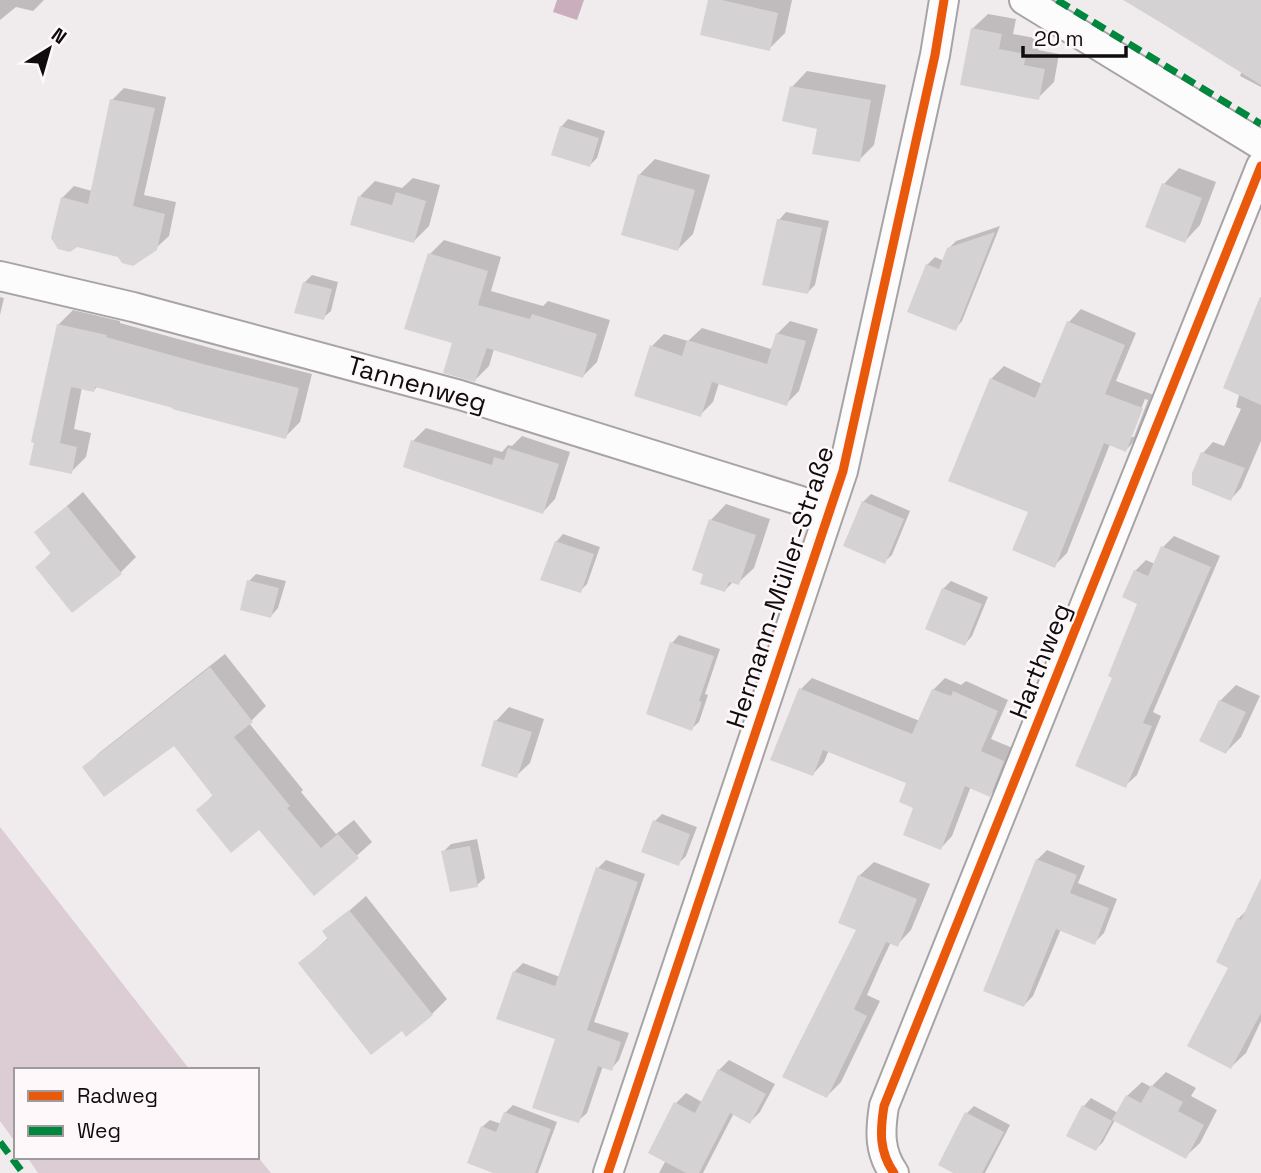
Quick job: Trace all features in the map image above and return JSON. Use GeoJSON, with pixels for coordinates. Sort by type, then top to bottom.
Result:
{"type":"FeatureCollection","features":[{"type":"Feature","properties":{"kind":"street","name":"Hermann-Müller-Straße"},"geometry":{"type":"LineString","coordinates":[[608,1173],[843,471],[935,55],[944,0]]}},
{"type":"Feature","properties":{"kind":"street"},"geometry":{"type":"LineString","coordinates":[[1024,0],[1261,145]]}},
{"type":"Feature","properties":{"kind":"street","name":"Harthweg"},"geometry":{"type":"LineString","coordinates":[[894,1173],[886,1163],[880,1135],[884,1106],[1261,166]]}},
{"type":"Feature","properties":{"kind":"street","name":"Tannenweg"},"geometry":{"type":"LineString","coordinates":[[0,276],[133,307],[460,394],[830,510]]}},
{"type":"Feature","properties":{"kind":"shaded area"},"geometry":{"type":"Polygon","coordinates":[[[557,0],[584,0],[577,20],[553,12],[557,0]]]}},
{"type":"Feature","properties":{"kind":"shaded area"},"geometry":{"type":"Polygon","coordinates":[[[0,827],[188,1068],[14,1068],[14,1140],[0,1121],[0,827]]]}},
{"type":"Feature","properties":{"kind":"shaded area"},"geometry":{"type":"Polygon","coordinates":[[[259,1158],[271,1173],[38,1173],[28,1159],[259,1158]]]}},
{"type":"Feature","properties":{"kind":"building"},"geometry":{"type":"Polygon","coordinates":[[[708,0],[722,0],[778,13],[770,51],[700,35],[708,0]]]}},
{"type":"Feature","properties":{"kind":"building"},"geometry":{"type":"Polygon","coordinates":[[[1123,0],[1261,0],[1261,85],[1163,24],[1123,0]]]}},
{"type":"Feature","properties":{"kind":"building"},"geometry":{"type":"Polygon","coordinates":[[[971,28],[1002,34],[999,49],[1026,54],[1024,65],[1045,69],[1039,100],[960,85],[971,28]]]}},
{"type":"Feature","properties":{"kind":"building"},"geometry":{"type":"Polygon","coordinates":[[[790,86],[871,100],[860,162],[812,154],[817,129],[782,121],[790,86]]]}},
{"type":"Feature","properties":{"kind":"building"},"geometry":{"type":"Polygon","coordinates":[[[110,99],[155,108],[133,206],[165,214],[157,250],[133,266],[122,263],[118,257],[77,247],[70,252],[58,249],[51,238],[61,197],[88,204],[110,99]]]}},
{"type":"Feature","properties":{"kind":"building"},"geometry":{"type":"Polygon","coordinates":[[[560,126],[599,138],[590,167],[551,155],[560,126]]]}},
{"type":"Feature","properties":{"kind":"building"},"geometry":{"type":"Polygon","coordinates":[[[638,174],[695,190],[678,251],[621,235],[638,174]]]}},
{"type":"Feature","properties":{"kind":"building"},"geometry":{"type":"Polygon","coordinates":[[[1162,183],[1202,198],[1185,243],[1145,227],[1162,183]]]}},
{"type":"Feature","properties":{"kind":"building"},"geometry":{"type":"Polygon","coordinates":[[[396,192],[426,201],[414,243],[350,225],[358,196],[392,205],[396,192]]]}},
{"type":"Feature","properties":{"kind":"building"},"geometry":{"type":"Polygon","coordinates":[[[777,219],[822,228],[808,294],[762,285],[777,219]]]}},
{"type":"Feature","properties":{"kind":"building"},"geometry":{"type":"Polygon","coordinates":[[[995,232],[956,331],[907,312],[926,264],[939,269],[947,248],[995,232]]]}},
{"type":"Feature","properties":{"kind":"building"},"geometry":{"type":"Polygon","coordinates":[[[428,253],[488,271],[478,305],[530,319],[532,314],[597,334],[583,378],[487,348],[475,382],[443,373],[452,343],[404,329],[428,253]]]}},
{"type":"Feature","properties":{"kind":"building"},"geometry":{"type":"Polygon","coordinates":[[[303,282],[332,289],[324,320],[294,313],[303,282]]]}},
{"type":"Feature","properties":{"kind":"building"},"geometry":{"type":"Polygon","coordinates":[[[1261,297],[1261,405],[1223,388],[1261,297]]]}},
{"type":"Feature","properties":{"kind":"building"},"geometry":{"type":"Polygon","coordinates":[[[1067,321],[1125,345],[1105,394],[1143,408],[1126,452],[1104,443],[1055,568],[1012,550],[1028,512],[948,481],[990,378],[1035,398],[1067,321]]]}},
{"type":"Feature","properties":{"kind":"building"},"geometry":{"type":"Polygon","coordinates":[[[57,324],[107,335],[106,337],[203,364],[299,388],[286,439],[95,387],[94,392],[71,387],[60,443],[77,447],[72,474],[29,465],[34,443],[31,442],[57,324]]]}},
{"type":"Feature","properties":{"kind":"building"},"geometry":{"type":"Polygon","coordinates":[[[776,333],[806,341],[787,406],[712,382],[701,417],[634,396],[650,345],[682,356],[687,340],[767,364],[776,333]]]}},
{"type":"Feature","properties":{"kind":"building"},"geometry":{"type":"Polygon","coordinates":[[[411,440],[492,465],[494,457],[504,460],[508,448],[559,464],[543,514],[403,467],[411,440]]]}},
{"type":"Feature","properties":{"kind":"building"},"geometry":{"type":"Polygon","coordinates":[[[1201,452],[1245,468],[1231,501],[1192,485],[1192,473],[1201,452]]]}},
{"type":"Feature","properties":{"kind":"building"},"geometry":{"type":"Polygon","coordinates":[[[862,501],[904,519],[885,564],[843,546],[862,501]]]}},
{"type":"Feature","properties":{"kind":"building"},"geometry":{"type":"Polygon","coordinates":[[[67,506],[122,574],[72,613],[35,567],[51,554],[34,532],[67,506]]]}},
{"type":"Feature","properties":{"kind":"building"},"geometry":{"type":"Polygon","coordinates":[[[709,519],[756,535],[739,585],[729,582],[725,592],[700,584],[703,574],[692,570],[709,519]]]}},
{"type":"Feature","properties":{"kind":"building"},"geometry":{"type":"Polygon","coordinates":[[[555,541],[594,554],[581,593],[540,580],[555,541]]]}},
{"type":"Feature","properties":{"kind":"building"},"geometry":{"type":"Polygon","coordinates":[[[1161,546],[1211,567],[1143,723],[1152,726],[1126,788],[1075,766],[1112,678],[1108,676],[1137,604],[1122,597],[1134,570],[1148,576],[1161,546]]]}},
{"type":"Feature","properties":{"kind":"building"},"geometry":{"type":"Polygon","coordinates":[[[247,580],[279,588],[271,618],[240,610],[247,580]]]}},
{"type":"Feature","properties":{"kind":"building"},"geometry":{"type":"Polygon","coordinates":[[[942,588],[982,604],[965,646],[925,629],[942,588]]]}},
{"type":"Feature","properties":{"kind":"building"},"geometry":{"type":"Polygon","coordinates":[[[670,642],[714,656],[692,731],[646,714],[670,642]]]}},
{"type":"Feature","properties":{"kind":"building"},"geometry":{"type":"Polygon","coordinates":[[[210,667],[253,722],[234,737],[290,806],[287,808],[321,848],[338,834],[359,858],[314,896],[259,830],[231,853],[196,810],[213,796],[174,746],[104,797],[82,767],[210,667]]]}},
{"type":"Feature","properties":{"kind":"building"},"geometry":{"type":"Polygon","coordinates":[[[799,688],[912,734],[932,689],[951,696],[953,691],[998,711],[981,751],[1004,761],[990,797],[965,786],[941,850],[903,835],[913,808],[899,802],[906,783],[823,750],[813,776],[770,760],[799,688]]]}},
{"type":"Feature","properties":{"kind":"building"},"geometry":{"type":"Polygon","coordinates":[[[1219,700],[1246,712],[1226,754],[1199,741],[1219,700]]]}},
{"type":"Feature","properties":{"kind":"building"},"geometry":{"type":"Polygon","coordinates":[[[494,720],[532,732],[517,778],[481,766],[494,720]]]}},
{"type":"Feature","properties":{"kind":"building"},"geometry":{"type":"Polygon","coordinates":[[[653,820],[690,834],[679,866],[641,852],[653,820]]]}},
{"type":"Feature","properties":{"kind":"building"},"geometry":{"type":"Polygon","coordinates":[[[470,846],[478,887],[450,892],[441,851],[470,846]]]}},
{"type":"Feature","properties":{"kind":"building"},"geometry":{"type":"Polygon","coordinates":[[[1036,859],[1077,875],[1070,893],[1109,908],[1095,945],[1056,929],[1024,1007],[983,991],[1036,859]]]}},
{"type":"Feature","properties":{"kind":"building"},"geometry":{"type":"Polygon","coordinates":[[[596,867],[638,882],[587,1030],[621,1042],[612,1071],[598,1066],[579,1123],[532,1108],[555,1039],[496,1019],[513,971],[555,986],[596,867]]]}},
{"type":"Feature","properties":{"kind":"building"},"geometry":{"type":"Polygon","coordinates":[[[858,875],[917,899],[898,947],[886,942],[854,1009],[867,1016],[827,1098],[782,1077],[856,930],[838,923],[858,875]]]}},
{"type":"Feature","properties":{"kind":"building"},"geometry":{"type":"Polygon","coordinates":[[[1261,878],[1261,1013],[1231,1069],[1187,1046],[1228,968],[1216,962],[1237,918],[1241,920],[1261,878]]]}},
{"type":"Feature","properties":{"kind":"building"},"geometry":{"type":"Polygon","coordinates":[[[349,910],[433,1015],[406,1037],[402,1031],[371,1055],[298,963],[328,939],[322,931],[349,910]]]}},
{"type":"Feature","properties":{"kind":"building"},"geometry":{"type":"Polygon","coordinates":[[[718,1069],[766,1094],[750,1124],[730,1113],[699,1173],[686,1173],[648,1153],[674,1102],[695,1113],[718,1069]]]}},
{"type":"Feature","properties":{"kind":"building"},"geometry":{"type":"Polygon","coordinates":[[[1151,1085],[1183,1102],[1178,1111],[1204,1125],[1186,1159],[1112,1120],[1126,1095],[1141,1103],[1151,1085]]]}},
{"type":"Feature","properties":{"kind":"building"},"geometry":{"type":"Polygon","coordinates":[[[1082,1105],[1112,1121],[1096,1151],[1066,1136],[1082,1105]]]}},
{"type":"Feature","properties":{"kind":"building"},"geometry":{"type":"Polygon","coordinates":[[[504,1112],[551,1129],[535,1173],[493,1173],[467,1163],[481,1126],[496,1132],[504,1112]]]}},
{"type":"Feature","properties":{"kind":"building"},"geometry":{"type":"Polygon","coordinates":[[[965,1112],[1004,1132],[982,1173],[953,1173],[938,1165],[965,1112]]]}},
{"type":"Feature","properties":{"kind":"marked path"},"geometry":{"type":"LineString","coordinates":[[1057,0],[1261,124]]}},
{"type":"Feature","properties":{"kind":"marked path"},"geometry":{"type":"LineString","coordinates":[[0,1142],[23,1173]]}},
{"type":"Feature","properties":{"kind":"cycle path"},"geometry":{"type":"LineString","coordinates":[[608,1173],[843,471],[935,55],[944,0]]}},
{"type":"Feature","properties":{"kind":"cycle path"},"geometry":{"type":"LineString","coordinates":[[894,1173],[882,1141],[884,1106],[1261,166]]}}]}
